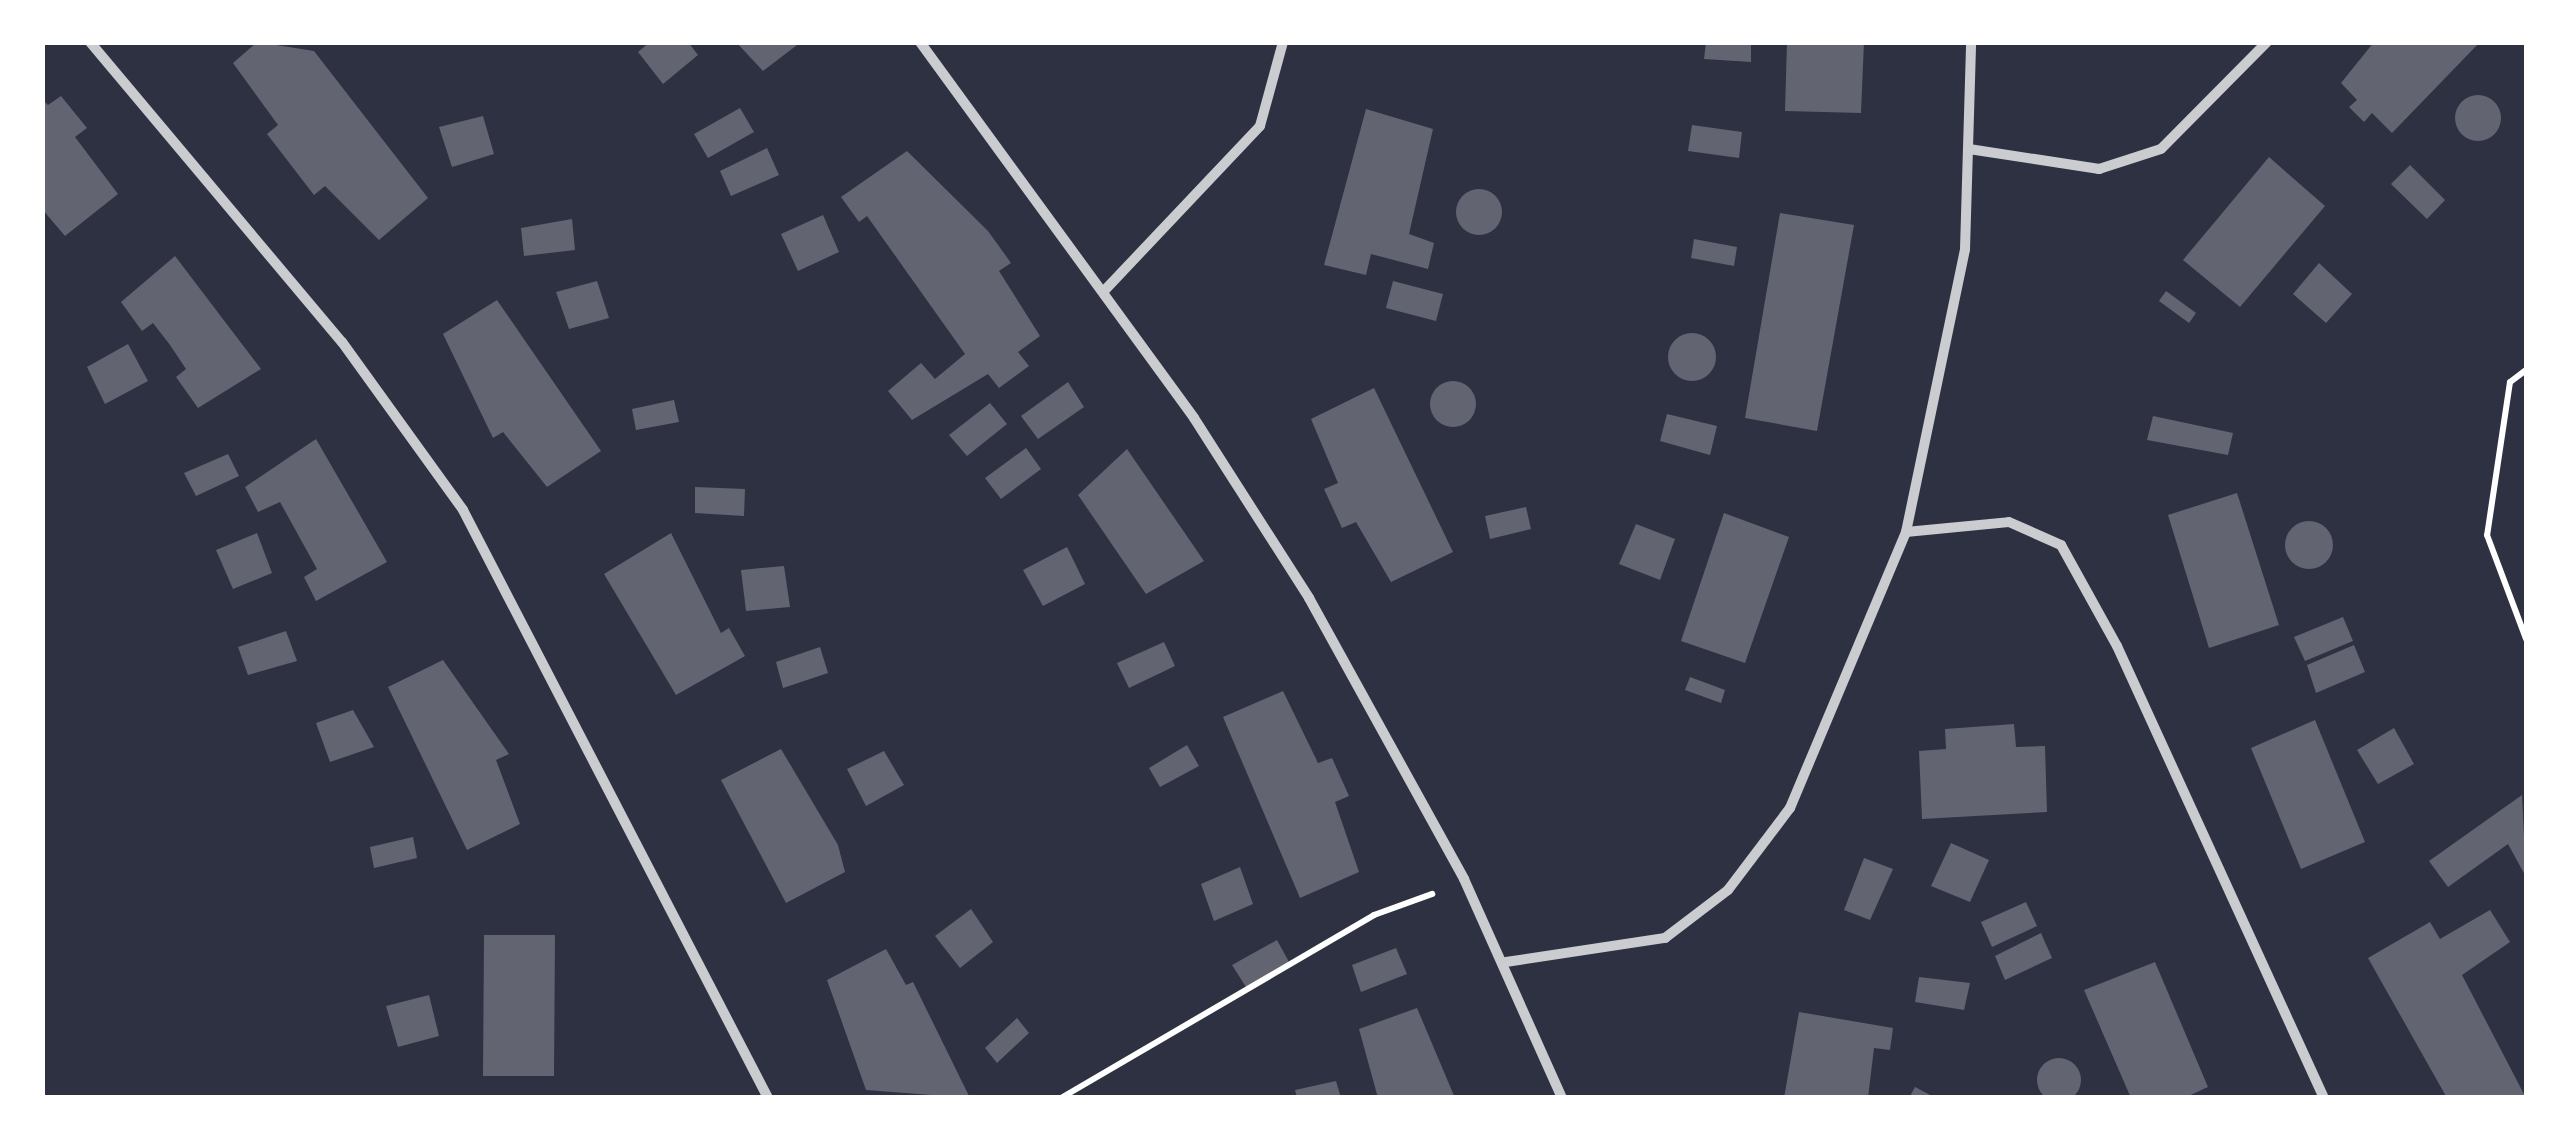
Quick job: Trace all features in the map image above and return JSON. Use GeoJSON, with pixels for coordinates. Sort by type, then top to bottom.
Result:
{"type":"FeatureCollection","features":[{"type":"Feature","properties":{"kind":"street"},"geometry":{"type":"LineString","coordinates":[[90,42],[342,342],[463,510],[768,1098]]}},
{"type":"Feature","properties":{"kind":"street"},"geometry":{"type":"LineString","coordinates":[[920,42],[1104,291],[1308,598],[1464,879],[1506,962],[1562,1098]]}},
{"type":"Feature","properties":{"kind":"street"},"geometry":{"type":"LineString","coordinates":[[1104,291],[1260,126],[1283,42]]}},
{"type":"Feature","properties":{"kind":"street"},"geometry":{"type":"LineString","coordinates":[[1506,962],[1665,938],[1728,890],[1790,808],[1906,532],[1965,249],[1970,42]]}},
{"type":"Feature","properties":{"kind":"street"},"geometry":{"type":"LineString","coordinates":[[1969,149],[2099,169],[2161,149],[2267,42]]}},
{"type":"Feature","properties":{"kind":"street"},"geometry":{"type":"LineString","coordinates":[[1906,532],[2008,522],[2061,545],[2117,646],[2324,1098]]}},
{"type":"Feature","properties":{"kind":"path"},"geometry":{"type":"LineString","coordinates":[[2526,370],[2510,382],[2487,535],[2526,638]]}},
{"type":"Feature","properties":{"kind":"path"},"geometry":{"type":"LineString","coordinates":[[1062,1098],[1374,916],[1464,879]]}},
{"type":"Feature","properties":{"kind":"building"},"geometry":{"type":"Polygon","coordinates":[[[257,42],[314,51],[428,198],[379,240],[325,186],[314,195],[267,134],[278,125],[233,63],[257,42]]]}},
{"type":"Feature","properties":{"kind":"building"},"geometry":{"type":"Polygon","coordinates":[[[650,42],[688,42],[698,55],[663,84],[638,52],[650,42]]]}},
{"type":"Feature","properties":{"kind":"building"},"geometry":{"type":"Polygon","coordinates":[[[736,42],[801,42],[763,71],[736,42]]]}},
{"type":"Feature","properties":{"kind":"building"},"geometry":{"type":"Polygon","coordinates":[[[1706,42],[1751,42],[1751,62],[1704,59],[1706,42]]]}},
{"type":"Feature","properties":{"kind":"building"},"geometry":{"type":"Polygon","coordinates":[[[1787,42],[1864,42],[1861,113],[1785,111],[1787,42]]]}},
{"type":"Feature","properties":{"kind":"building"},"geometry":{"type":"Polygon","coordinates":[[[2374,42],[2480,42],[2392,133],[2372,113],[2364,122],[2349,107],[2357,100],[2341,83],[2374,42]]]}},
{"type":"Feature","properties":{"kind":"building"},"geometry":{"type":"Polygon","coordinates":[[[2478,95],[2495,101],[2501,118],[2495,135],[2478,141],[2461,135],[2455,118],[2461,101],[2478,95]]]}},
{"type":"Feature","properties":{"kind":"building"},"geometry":{"type":"Polygon","coordinates":[[[61,96],[87,128],[75,137],[118,194],[65,236],[42,209],[42,99],[48,105],[61,96]]]}},
{"type":"Feature","properties":{"kind":"building"},"geometry":{"type":"Polygon","coordinates":[[[740,108],[754,132],[708,158],[694,134],[740,108]]]}},
{"type":"Feature","properties":{"kind":"building"},"geometry":{"type":"Polygon","coordinates":[[[1366,109],[1433,129],[1409,234],[1434,243],[1428,269],[1371,254],[1366,275],[1324,265],[1366,109]]]}},
{"type":"Feature","properties":{"kind":"building"},"geometry":{"type":"Polygon","coordinates":[[[483,116],[494,154],[452,167],[439,127],[483,116]]]}},
{"type":"Feature","properties":{"kind":"building"},"geometry":{"type":"Polygon","coordinates":[[[1692,125],[1742,132],[1739,158],[1688,151],[1692,125]]]}},
{"type":"Feature","properties":{"kind":"building"},"geometry":{"type":"Polygon","coordinates":[[[767,148],[779,175],[731,196],[720,171],[767,148]]]}},
{"type":"Feature","properties":{"kind":"building"},"geometry":{"type":"Polygon","coordinates":[[[907,151],[988,231],[1011,263],[999,271],[1040,336],[1018,352],[1029,366],[999,388],[988,374],[912,420],[888,391],[921,363],[935,379],[965,354],[867,216],[859,222],[841,197],[907,151]]]}},
{"type":"Feature","properties":{"kind":"building"},"geometry":{"type":"Polygon","coordinates":[[[2269,157],[2325,206],[2240,307],[2183,260],[2269,157]]]}},
{"type":"Feature","properties":{"kind":"building"},"geometry":{"type":"Polygon","coordinates":[[[2410,165],[2445,200],[2427,219],[2391,184],[2410,165]]]}},
{"type":"Feature","properties":{"kind":"building"},"geometry":{"type":"Polygon","coordinates":[[[1479,189],[1495,196],[1502,212],[1495,228],[1479,235],[1463,228],[1456,212],[1463,196],[1479,189]]]}},
{"type":"Feature","properties":{"kind":"building"},"geometry":{"type":"Polygon","coordinates":[[[1780,213],[1854,225],[1817,431],[1745,418],[1780,213]]]}},
{"type":"Feature","properties":{"kind":"building"},"geometry":{"type":"Polygon","coordinates":[[[823,215],[839,252],[798,271],[781,234],[823,215]]]}},
{"type":"Feature","properties":{"kind":"building"},"geometry":{"type":"Polygon","coordinates":[[[572,219],[575,250],[524,256],[521,228],[572,219]]]}},
{"type":"Feature","properties":{"kind":"building"},"geometry":{"type":"Polygon","coordinates":[[[1694,239],[1737,247],[1734,266],[1691,258],[1694,239]]]}},
{"type":"Feature","properties":{"kind":"building"},"geometry":{"type":"Polygon","coordinates":[[[175,256],[261,369],[198,408],[176,377],[186,369],[170,345],[153,323],[142,331],[121,302],[175,256]]]}},
{"type":"Feature","properties":{"kind":"building"},"geometry":{"type":"Polygon","coordinates":[[[2319,263],[2352,294],[2326,323],[2293,294],[2319,263]]]}},
{"type":"Feature","properties":{"kind":"building"},"geometry":{"type":"Polygon","coordinates":[[[597,281],[609,318],[569,329],[556,292],[597,281]]]}},
{"type":"Feature","properties":{"kind":"building"},"geometry":{"type":"Polygon","coordinates":[[[1393,281],[1443,294],[1436,321],[1386,308],[1393,281]]]}},
{"type":"Feature","properties":{"kind":"building"},"geometry":{"type":"Polygon","coordinates":[[[2166,291],[2196,313],[2189,323],[2159,301],[2166,291]]]}},
{"type":"Feature","properties":{"kind":"building"},"geometry":{"type":"Polygon","coordinates":[[[497,300],[601,451],[547,487],[503,432],[493,438],[443,334],[497,300]]]}},
{"type":"Feature","properties":{"kind":"building"},"geometry":{"type":"Polygon","coordinates":[[[1692,333],[1709,340],[1716,357],[1709,374],[1692,381],[1675,374],[1668,357],[1675,340],[1692,333]]]}},
{"type":"Feature","properties":{"kind":"building"},"geometry":{"type":"Polygon","coordinates":[[[128,344],[148,381],[105,404],[87,367],[128,344]]]}},
{"type":"Feature","properties":{"kind":"building"},"geometry":{"type":"Polygon","coordinates":[[[1453,381],[1469,388],[1476,404],[1469,420],[1453,427],[1437,420],[1430,404],[1437,388],[1453,381]]]}},
{"type":"Feature","properties":{"kind":"building"},"geometry":{"type":"Polygon","coordinates":[[[1068,382],[1084,407],[1038,439],[1021,416],[1068,382]]]}},
{"type":"Feature","properties":{"kind":"building"},"geometry":{"type":"Polygon","coordinates":[[[1374,388],[1453,552],[1391,582],[1356,522],[1342,528],[1324,489],[1338,483],[1311,419],[1374,388]]]}},
{"type":"Feature","properties":{"kind":"building"},"geometry":{"type":"Polygon","coordinates":[[[674,400],[679,422],[636,430],[632,409],[674,400]]]}},
{"type":"Feature","properties":{"kind":"building"},"geometry":{"type":"Polygon","coordinates":[[[990,403],[1007,424],[967,456],[949,435],[990,403]]]}},
{"type":"Feature","properties":{"kind":"building"},"geometry":{"type":"Polygon","coordinates":[[[1667,414],[1717,426],[1710,455],[1660,441],[1667,414]]]}},
{"type":"Feature","properties":{"kind":"building"},"geometry":{"type":"Polygon","coordinates":[[[2153,416],[2233,433],[2228,455],[2147,440],[2153,416]]]}},
{"type":"Feature","properties":{"kind":"building"},"geometry":{"type":"Polygon","coordinates":[[[316,439],[387,562],[316,601],[304,577],[317,569],[280,502],[258,512],[245,487],[316,439]]]}},
{"type":"Feature","properties":{"kind":"building"},"geometry":{"type":"Polygon","coordinates":[[[1026,448],[1041,469],[1001,499],[985,478],[1026,448]]]}},
{"type":"Feature","properties":{"kind":"building"},"geometry":{"type":"Polygon","coordinates":[[[1127,449],[1204,561],[1146,594],[1078,495],[1127,449]]]}},
{"type":"Feature","properties":{"kind":"building"},"geometry":{"type":"Polygon","coordinates":[[[228,454],[239,476],[196,496],[184,473],[228,454]]]}},
{"type":"Feature","properties":{"kind":"building"},"geometry":{"type":"Polygon","coordinates":[[[695,487],[745,489],[744,516],[695,513],[695,487]]]}},
{"type":"Feature","properties":{"kind":"building"},"geometry":{"type":"Polygon","coordinates":[[[2237,493],[2279,625],[2209,648],[2168,515],[2237,493]]]}},
{"type":"Feature","properties":{"kind":"building"},"geometry":{"type":"Polygon","coordinates":[[[1526,507],[1531,529],[1490,539],[1485,516],[1526,507]]]}},
{"type":"Feature","properties":{"kind":"building"},"geometry":{"type":"Polygon","coordinates":[[[1724,513],[1789,537],[1745,663],[1681,641],[1724,513]]]}},
{"type":"Feature","properties":{"kind":"building"},"geometry":{"type":"Polygon","coordinates":[[[2309,521],[2326,528],[2333,545],[2326,562],[2309,569],[2292,562],[2285,545],[2292,528],[2309,521]]]}},
{"type":"Feature","properties":{"kind":"building"},"geometry":{"type":"Polygon","coordinates":[[[1636,524],[1675,539],[1660,580],[1619,564],[1636,524]]]}},
{"type":"Feature","properties":{"kind":"building"},"geometry":{"type":"Polygon","coordinates":[[[257,533],[272,573],[233,589],[216,550],[257,533]]]}},
{"type":"Feature","properties":{"kind":"building"},"geometry":{"type":"Polygon","coordinates":[[[671,533],[721,633],[729,628],[745,656],[676,695],[604,574],[671,533]]]}},
{"type":"Feature","properties":{"kind":"building"},"geometry":{"type":"Polygon","coordinates":[[[1067,547],[1085,584],[1043,606],[1023,570],[1067,547]]]}},
{"type":"Feature","properties":{"kind":"building"},"geometry":{"type":"Polygon","coordinates":[[[784,566],[790,607],[746,611],[741,570],[784,566]]]}},
{"type":"Feature","properties":{"kind":"building"},"geometry":{"type":"Polygon","coordinates":[[[2343,617],[2353,641],[2305,661],[2294,637],[2343,617]]]}},
{"type":"Feature","properties":{"kind":"building"},"geometry":{"type":"Polygon","coordinates":[[[286,631],[297,661],[248,675],[238,647],[286,631]]]}},
{"type":"Feature","properties":{"kind":"building"},"geometry":{"type":"Polygon","coordinates":[[[1164,642],[1175,666],[1129,688],[1117,663],[1164,642]]]}},
{"type":"Feature","properties":{"kind":"building"},"geometry":{"type":"Polygon","coordinates":[[[2354,645],[2365,672],[2316,693],[2307,665],[2354,645]]]}},
{"type":"Feature","properties":{"kind":"building"},"geometry":{"type":"Polygon","coordinates":[[[820,647],[828,673],[783,688],[776,662],[820,647]]]}},
{"type":"Feature","properties":{"kind":"building"},"geometry":{"type":"Polygon","coordinates":[[[443,660],[509,754],[496,760],[520,824],[467,850],[388,687],[443,660]]]}},
{"type":"Feature","properties":{"kind":"building"},"geometry":{"type":"Polygon","coordinates":[[[1690,677],[1725,690],[1721,703],[1685,690],[1690,677]]]}},
{"type":"Feature","properties":{"kind":"building"},"geometry":{"type":"Polygon","coordinates":[[[1283,691],[1318,763],[1332,758],[1349,796],[1335,802],[1359,872],[1300,898],[1223,717],[1283,691]]]}},
{"type":"Feature","properties":{"kind":"building"},"geometry":{"type":"Polygon","coordinates":[[[353,710],[374,747],[330,762],[316,723],[353,710]]]}},
{"type":"Feature","properties":{"kind":"building"},"geometry":{"type":"Polygon","coordinates":[[[2315,720],[2365,842],[2301,869],[2251,748],[2315,720]]]}},
{"type":"Feature","properties":{"kind":"building"},"geometry":{"type":"Polygon","coordinates":[[[2014,724],[2016,747],[2045,746],[2047,812],[1922,819],[1919,751],[1946,749],[1945,729],[2014,724]]]}},
{"type":"Feature","properties":{"kind":"building"},"geometry":{"type":"Polygon","coordinates":[[[2394,728],[2414,764],[2378,784],[2357,750],[2394,728]]]}},
{"type":"Feature","properties":{"kind":"building"},"geometry":{"type":"Polygon","coordinates":[[[1187,745],[1199,766],[1160,787],[1149,768],[1187,745]]]}},
{"type":"Feature","properties":{"kind":"building"},"geometry":{"type":"Polygon","coordinates":[[[781,749],[838,845],[845,872],[786,903],[721,780],[781,749]]]}},
{"type":"Feature","properties":{"kind":"building"},"geometry":{"type":"Polygon","coordinates":[[[884,751],[904,785],[866,806],[847,769],[884,751]]]}},
{"type":"Feature","properties":{"kind":"building"},"geometry":{"type":"Polygon","coordinates":[[[2522,795],[2526,877],[2508,844],[2448,887],[2429,861],[2522,795]]]}},
{"type":"Feature","properties":{"kind":"building"},"geometry":{"type":"Polygon","coordinates":[[[413,837],[417,858],[374,868],[370,847],[413,837]]]}},
{"type":"Feature","properties":{"kind":"building"},"geometry":{"type":"Polygon","coordinates":[[[1951,843],[1989,860],[1970,902],[1931,886],[1951,843]]]}},
{"type":"Feature","properties":{"kind":"building"},"geometry":{"type":"Polygon","coordinates":[[[1864,858],[1893,869],[1870,920],[1844,910],[1864,858]]]}},
{"type":"Feature","properties":{"kind":"building"},"geometry":{"type":"Polygon","coordinates":[[[1240,867],[1253,904],[1214,921],[1201,884],[1240,867]]]}},
{"type":"Feature","properties":{"kind":"building"},"geometry":{"type":"Polygon","coordinates":[[[2026,902],[2037,926],[1992,947],[1981,922],[2026,902]]]}},
{"type":"Feature","properties":{"kind":"building"},"geometry":{"type":"Polygon","coordinates":[[[971,909],[993,942],[960,968],[935,936],[971,909]]]}},
{"type":"Feature","properties":{"kind":"building"},"geometry":{"type":"Polygon","coordinates":[[[2490,910],[2510,942],[2462,975],[2526,1098],[2447,1098],[2368,958],[2430,922],[2440,939],[2490,910]]]}},
{"type":"Feature","properties":{"kind":"building"},"geometry":{"type":"Polygon","coordinates":[[[2041,933],[2052,958],[2005,980],[1995,956],[2041,933]]]}},
{"type":"Feature","properties":{"kind":"building"},"geometry":{"type":"Polygon","coordinates":[[[484,935],[555,935],[554,1076],[483,1076],[484,935]]]}},
{"type":"Feature","properties":{"kind":"building"},"geometry":{"type":"Polygon","coordinates":[[[1277,940],[1289,962],[1246,987],[1232,965],[1277,940]]]}},
{"type":"Feature","properties":{"kind":"building"},"geometry":{"type":"Polygon","coordinates":[[[1396,948],[1407,974],[1361,992],[1352,965],[1396,948]]]}},
{"type":"Feature","properties":{"kind":"building"},"geometry":{"type":"Polygon","coordinates":[[[886,949],[906,985],[913,982],[970,1098],[866,1090],[827,980],[886,949]]]}},
{"type":"Feature","properties":{"kind":"building"},"geometry":{"type":"Polygon","coordinates":[[[2155,962],[2208,1087],[2184,1098],[2131,1098],[2084,990],[2155,962]]]}},
{"type":"Feature","properties":{"kind":"building"},"geometry":{"type":"Polygon","coordinates":[[[1919,977],[1970,983],[1964,1010],[1915,1002],[1919,977]]]}},
{"type":"Feature","properties":{"kind":"building"},"geometry":{"type":"Polygon","coordinates":[[[429,995],[439,1036],[398,1047],[386,1006],[429,995]]]}},
{"type":"Feature","properties":{"kind":"building"},"geometry":{"type":"Polygon","coordinates":[[[1417,1008],[1455,1098],[1378,1098],[1359,1029],[1417,1008]]]}},
{"type":"Feature","properties":{"kind":"building"},"geometry":{"type":"Polygon","coordinates":[[[1799,1012],[1893,1028],[1890,1050],[1874,1048],[1868,1098],[1784,1098],[1799,1012]]]}},
{"type":"Feature","properties":{"kind":"building"},"geometry":{"type":"Polygon","coordinates":[[[1017,1018],[1029,1033],[997,1063],[985,1048],[1017,1018]]]}},
{"type":"Feature","properties":{"kind":"building"},"geometry":{"type":"Polygon","coordinates":[[[2059,1058],[2075,1064],[2081,1080],[2075,1096],[2059,1102],[2043,1096],[2037,1080],[2043,1064],[2059,1058]]]}},
{"type":"Feature","properties":{"kind":"building"},"geometry":{"type":"Polygon","coordinates":[[[1336,1081],[1341,1098],[1297,1098],[1295,1090],[1336,1081]]]}},
{"type":"Feature","properties":{"kind":"building"},"geometry":{"type":"Polygon","coordinates":[[[1915,1087],[1936,1098],[1909,1098],[1915,1087]]]}}]}
